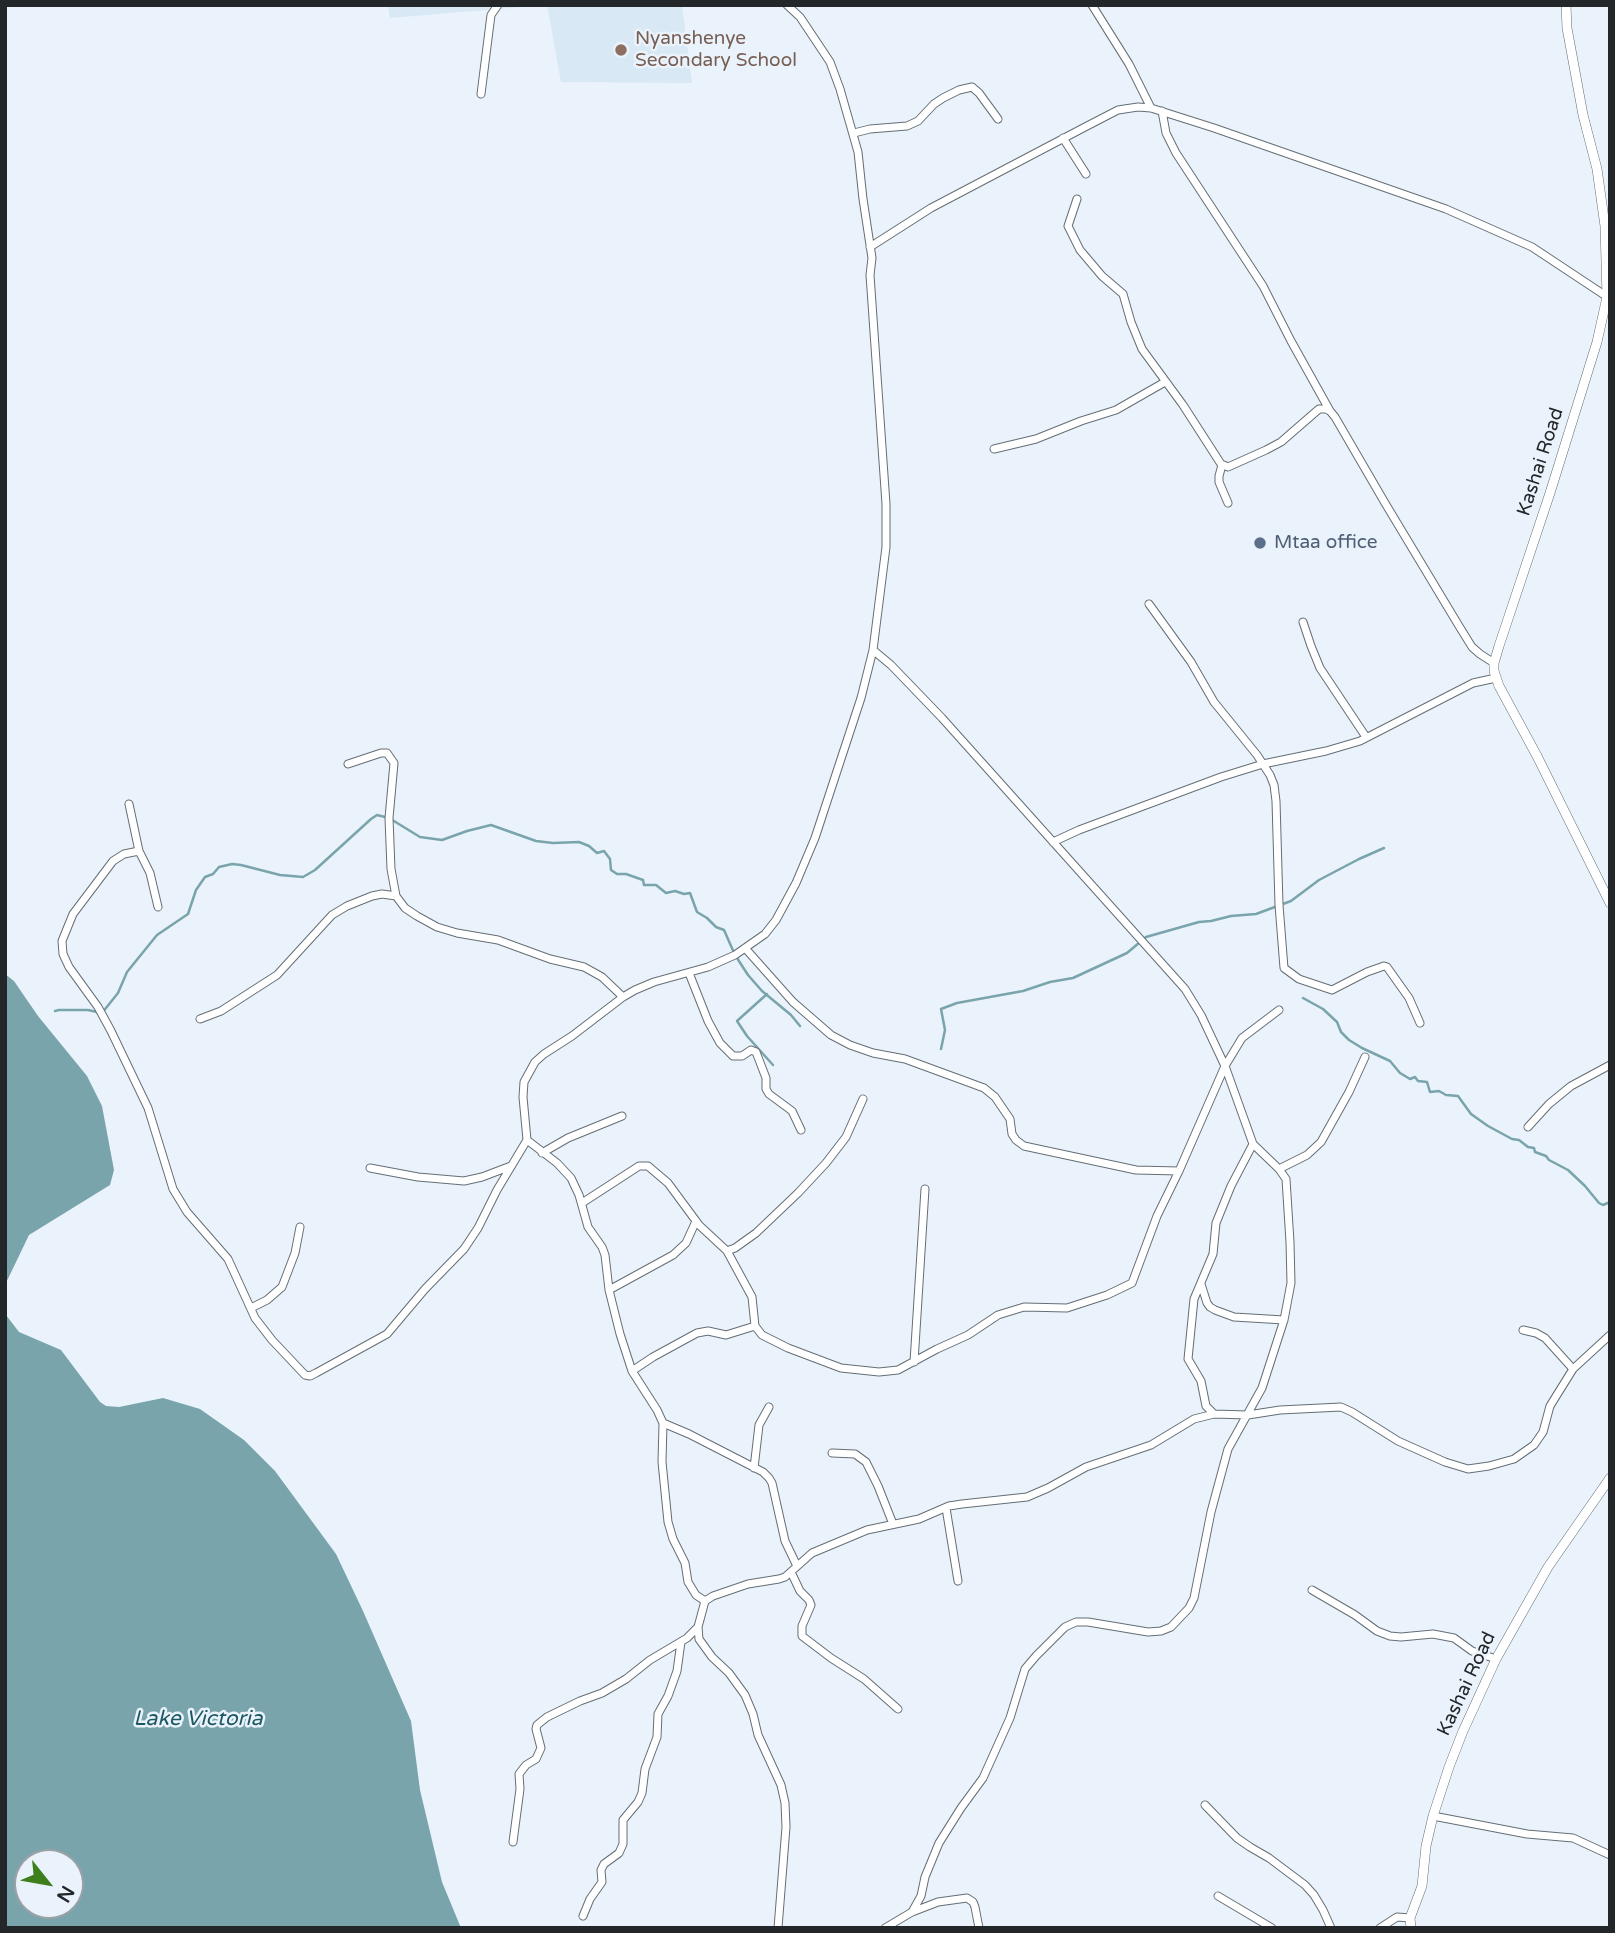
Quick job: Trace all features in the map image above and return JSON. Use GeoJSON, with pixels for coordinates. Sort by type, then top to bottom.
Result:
{"type":"FeatureCollection","features":[{"type":"Feature","properties":{"kind":"street"},"geometry":{"type":"LineString","coordinates":[[481,94],[491,15],[498,5]]}},
{"type":"Feature","properties":{"kind":"street"},"geometry":{"type":"LineString","coordinates":[[139,851],[124,854],[113,861],[73,914],[62,941],[63,954],[69,967],[102,1013],[149,1108],[173,1189],[187,1212],[228,1259],[256,1318],[272,1340],[305,1375],[310,1376],[387,1334],[464,1249],[527,1140],[524,1082],[535,1062],[635,990],[708,967],[765,934],[776,920],[796,883],[815,838],[861,698],[873,650],[884,576],[887,527],[870,275],[872,258],[858,152],[841,89],[830,62],[800,17],[787,5]]}},
{"type":"Feature","properties":{"kind":"street"},"geometry":{"type":"LineString","coordinates":[[1092,5],[1129,64],[1151,108]]}},
{"type":"Feature","properties":{"kind":"street","name":"Kashai Road"},"geometry":{"type":"LineString","coordinates":[[1566,5],[1569,41],[1583,115],[1597,169],[1605,226],[1609,298],[1494,663],[1496,678],[1610,903]]}},
{"type":"Feature","properties":{"kind":"street"},"geometry":{"type":"LineString","coordinates":[[854,134],[870,129],[907,127],[918,121],[943,98],[972,87],[998,120]]}},
{"type":"Feature","properties":{"kind":"street"},"geometry":{"type":"LineString","coordinates":[[870,247],[930,208],[1063,138],[1118,110],[1138,107],[1162,111],[1488,226],[1532,247],[1609,298]]}},
{"type":"Feature","properties":{"kind":"street"},"geometry":{"type":"LineString","coordinates":[[1162,111],[1166,133],[1176,153],[1263,286],[1330,411],[1385,503],[1472,646],[1494,663]]}},
{"type":"Feature","properties":{"kind":"street"},"geometry":{"type":"LineString","coordinates":[[1063,138],[1086,174]]}},
{"type":"Feature","properties":{"kind":"street"},"geometry":{"type":"LineString","coordinates":[[1077,200],[1068,222],[1072,235],[1088,261],[1124,294],[1142,349],[1222,465],[1228,467],[1281,442],[1319,410],[1330,411]]}},
{"type":"Feature","properties":{"kind":"street"},"geometry":{"type":"LineString","coordinates":[[994,449],[1036,439],[1116,410],[1165,382]]}},
{"type":"Feature","properties":{"kind":"street"},"geometry":{"type":"LineString","coordinates":[[1222,465],[1219,482],[1228,503]]}},
{"type":"Feature","properties":{"kind":"street"},"geometry":{"type":"LineString","coordinates":[[1149,604],[1191,662],[1214,702],[1250,745],[1274,785],[1284,968],[1299,979],[1332,990],[1367,972],[1387,967],[1409,998],[1420,1023]]}},
{"type":"Feature","properties":{"kind":"street"},"geometry":{"type":"LineString","coordinates":[[1303,622],[1320,668],[1366,737]]}},
{"type":"Feature","properties":{"kind":"street"},"geometry":{"type":"LineString","coordinates":[[873,650],[942,718],[1185,989],[1201,1015],[1225,1066],[1253,1144],[1279,1168],[1286,1179],[1290,1242],[1290,1283],[1284,1320],[1262,1388],[1228,1449],[1211,1512],[1194,1598],[1189,1608],[1171,1626],[1161,1631],[1148,1632],[1076,1622],[1065,1627],[1036,1656],[1025,1669],[1010,1718],[983,1778],[940,1843],[925,1877],[921,1896],[912,1912]]}},
{"type":"Feature","properties":{"kind":"street"},"geometry":{"type":"LineString","coordinates":[[1053,842],[1221,777],[1360,741],[1474,683],[1496,678]]}},
{"type":"Feature","properties":{"kind":"street"},"geometry":{"type":"LineString","coordinates":[[348,764],[387,752],[394,763],[389,818],[391,869],[396,896],[405,908],[437,926],[457,933],[498,940],[550,960],[584,967],[602,977],[623,997]]}},
{"type":"Feature","properties":{"kind":"street"},"geometry":{"type":"LineString","coordinates":[[129,804],[139,851],[149,873],[158,907]]}},
{"type":"Feature","properties":{"kind":"street"},"geometry":{"type":"LineString","coordinates":[[200,1019],[221,1011],[277,975],[332,915],[372,896],[396,896]]}},
{"type":"Feature","properties":{"kind":"street"},"geometry":{"type":"LineString","coordinates":[[745,948],[793,1002],[831,1035],[873,1053],[905,1059],[984,1088],[995,1097],[1010,1119],[1012,1134],[1024,1146],[1136,1170],[1180,1171]]}},
{"type":"Feature","properties":{"kind":"street"},"geometry":{"type":"LineString","coordinates":[[689,972],[708,1021],[720,1043],[733,1056],[742,1056],[751,1049],[756,1052],[766,1078],[765,1089],[788,1107],[801,1130]]}},
{"type":"Feature","properties":{"kind":"street"},"geometry":{"type":"LineString","coordinates":[[582,1203],[639,1166],[648,1166],[668,1184],[696,1221],[727,1251],[752,1297],[755,1326],[762,1335],[841,1367],[887,1372],[898,1370],[968,1335],[998,1315],[1024,1307],[1067,1308],[1107,1295],[1132,1283],[1157,1216],[1180,1171],[1225,1066],[1242,1038],[1279,1010]]}},
{"type":"Feature","properties":{"kind":"street"},"geometry":{"type":"LineString","coordinates":[[1279,1168],[1307,1155],[1321,1142],[1365,1057]]}},
{"type":"Feature","properties":{"kind":"street"},"geometry":{"type":"LineString","coordinates":[[1528,1127],[1549,1104],[1572,1086],[1610,1065]]}},
{"type":"Feature","properties":{"kind":"street"},"geometry":{"type":"LineString","coordinates":[[727,1251],[756,1233],[826,1163],[846,1137],[863,1099]]}},
{"type":"Feature","properties":{"kind":"street"},"geometry":{"type":"LineString","coordinates":[[542,1153],[568,1138],[622,1116]]}},
{"type":"Feature","properties":{"kind":"street"},"geometry":{"type":"LineString","coordinates":[[527,1140],[557,1163],[571,1178],[582,1203],[588,1227],[605,1255],[609,1290],[632,1371],[663,1423],[662,1462],[667,1522],[685,1563],[688,1582],[696,1595],[705,1601]]}},
{"type":"Feature","properties":{"kind":"street"},"geometry":{"type":"LineString","coordinates":[[1214,1414],[1206,1406],[1202,1381],[1187,1354],[1194,1299],[1213,1254],[1216,1223],[1243,1160],[1253,1144]]}},
{"type":"Feature","properties":{"kind":"street"},"geometry":{"type":"LineString","coordinates":[[370,1168],[418,1177],[464,1181],[512,1166]]}},
{"type":"Feature","properties":{"kind":"street"},"geometry":{"type":"LineString","coordinates":[[914,1362],[925,1189]]}},
{"type":"Feature","properties":{"kind":"street"},"geometry":{"type":"LineString","coordinates":[[609,1290],[673,1255],[686,1243],[696,1221]]}},
{"type":"Feature","properties":{"kind":"street"},"geometry":{"type":"LineString","coordinates":[[251,1308],[267,1300],[282,1287],[295,1253],[300,1227]]}},
{"type":"Feature","properties":{"kind":"street"},"geometry":{"type":"LineString","coordinates":[[1201,1284],[1207,1303],[1215,1310],[1234,1317],[1284,1320]]}},
{"type":"Feature","properties":{"kind":"street"},"geometry":{"type":"LineString","coordinates":[[632,1371],[697,1333],[708,1331],[726,1335],[755,1326]]}},
{"type":"Feature","properties":{"kind":"street"},"geometry":{"type":"LineString","coordinates":[[1523,1330],[1545,1338],[1573,1369]]}},
{"type":"Feature","properties":{"kind":"street"},"geometry":{"type":"LineString","coordinates":[[778,1928],[786,1827],[785,1803],[745,1695],[699,1639],[698,1627],[705,1601],[748,1584],[779,1579],[822,1548],[867,1530],[919,1519],[962,1504],[1027,1497],[1086,1467],[1151,1445],[1194,1419],[1214,1414],[1248,1415],[1280,1410],[1341,1407],[1398,1441],[1468,1469],[1514,1459],[1534,1445],[1543,1432],[1550,1406],[1573,1369],[1610,1335]]}},
{"type":"Feature","properties":{"kind":"street"},"geometry":{"type":"LineString","coordinates":[[754,1468],[759,1425],[769,1407]]}},
{"type":"Feature","properties":{"kind":"street"},"geometry":{"type":"LineString","coordinates":[[663,1423],[763,1472],[772,1483],[798,1587],[811,1605],[802,1626],[802,1636],[864,1679],[898,1709]]}},
{"type":"Feature","properties":{"kind":"street"},"geometry":{"type":"LineString","coordinates":[[832,1454],[855,1454],[866,1462],[893,1524]]}},
{"type":"Feature","properties":{"kind":"street","name":"Kashai Road"},"geometry":{"type":"LineString","coordinates":[[1411,1923],[1422,1886],[1426,1846],[1433,1816],[1463,1731],[1496,1659],[1548,1567],[1610,1478]]}},
{"type":"Feature","properties":{"kind":"street"},"geometry":{"type":"LineString","coordinates":[[946,1508],[958,1581]]}},
{"type":"Feature","properties":{"kind":"street"},"geometry":{"type":"LineString","coordinates":[[1312,1590],[1377,1631],[1390,1636],[1433,1634],[1454,1639],[1472,1651],[1496,1659]]}},
{"type":"Feature","properties":{"kind":"street"},"geometry":{"type":"LineString","coordinates":[[513,1842],[520,1789],[519,1774],[526,1765],[536,1759],[541,1748],[537,1725],[626,1679],[650,1660],[687,1638],[698,1627]]}},
{"type":"Feature","properties":{"kind":"street"},"geometry":{"type":"LineString","coordinates":[[583,1916],[590,1899],[602,1882],[601,1870],[604,1864],[619,1853],[623,1844],[623,1820],[642,1793],[645,1769],[657,1737],[658,1714],[677,1671],[681,1642]]}},
{"type":"Feature","properties":{"kind":"street"},"geometry":{"type":"LineString","coordinates":[[1205,1805],[1237,1838],[1306,1885],[1323,1910],[1331,1928]]}},
{"type":"Feature","properties":{"kind":"street"},"geometry":{"type":"LineString","coordinates":[[1433,1816],[1527,1834],[1573,1838],[1610,1855]]}},
{"type":"Feature","properties":{"kind":"street"},"geometry":{"type":"LineString","coordinates":[[1218,1896],[1272,1928]]}},
{"type":"Feature","properties":{"kind":"street"},"geometry":{"type":"LineString","coordinates":[[885,1928],[912,1912],[938,1902],[967,1898],[973,1902],[979,1928]]}},
{"type":"Feature","properties":{"kind":"street"},"geometry":{"type":"LineString","coordinates":[[1380,1928],[1397,1917],[1411,1923]]}},
{"type":"Feature","properties":{"kind":"shaded area"},"geometry":{"type":"Polygon","coordinates":[[[388,5],[547,5],[390,18],[388,5]]]}},
{"type":"Feature","properties":{"kind":"shaded area","name":"Nyanshenye Secondary School"},"geometry":{"type":"Polygon","coordinates":[[[547,5],[682,5],[692,83],[561,82],[547,5]]]}},
{"type":"Feature","properties":{"kind":"water"},"geometry":{"type":"Polygon","coordinates":[[[5,974],[14,981],[38,1016],[87,1076],[102,1106],[114,1170],[110,1185],[29,1235],[5,1285],[5,974]]]}},
{"type":"Feature","properties":{"kind":"water","name":"Lake Victoria"},"geometry":{"type":"Polygon","coordinates":[[[5,1310],[19,1332],[61,1350],[100,1402],[106,1406],[119,1407],[163,1398],[200,1409],[244,1440],[275,1471],[336,1554],[411,1721],[420,1790],[442,1882],[461,1928],[5,1928],[5,1310]]]}},
{"type":"Feature","properties":{"kind":"waterway"},"geometry":{"type":"LineString","coordinates":[[55,1011],[88,1010],[102,1013],[118,993],[127,972],[157,935],[188,914],[196,890],[205,877],[213,874],[219,867],[241,865],[280,875],[303,877],[315,870],[377,815],[389,818],[420,837],[442,840],[491,825],[536,841],[579,842],[597,853],[604,851],[610,859],[611,870],[617,874],[643,880],[644,885],[656,885],[666,893],[690,893],[697,912],[724,930],[748,975],[800,1026]]}},
{"type":"Feature","properties":{"kind":"waterway"},"geometry":{"type":"LineString","coordinates":[[941,1049],[945,1030],[941,1009],[957,1003],[1023,991],[1073,978],[1127,953],[1146,937],[1199,922],[1256,914],[1291,901],[1319,880],[1384,848]]}},
{"type":"Feature","properties":{"kind":"waterway"},"geometry":{"type":"LineString","coordinates":[[767,994],[737,1021],[773,1065]]}},
{"type":"Feature","properties":{"kind":"waterway"},"geometry":{"type":"LineString","coordinates":[[1303,998],[1323,1009],[1337,1022],[1341,1032],[1349,1040],[1390,1061],[1400,1073],[1410,1079],[1415,1077],[1418,1081],[1427,1082],[1430,1092],[1439,1091],[1458,1096],[1471,1114],[1488,1126],[1534,1148],[1535,1152],[1568,1170],[1599,1203],[1603,1205],[1610,1202]]}},
{"type":"Feature","properties":{"kind":"place","name":"Nyanshenye Secondary School"},"geometry":{"type":"Point","coordinates":[621,50]}},
{"type":"Feature","properties":{"kind":"place","name":"Mtaa office"},"geometry":{"type":"Point","coordinates":[1260,543]}}]}
